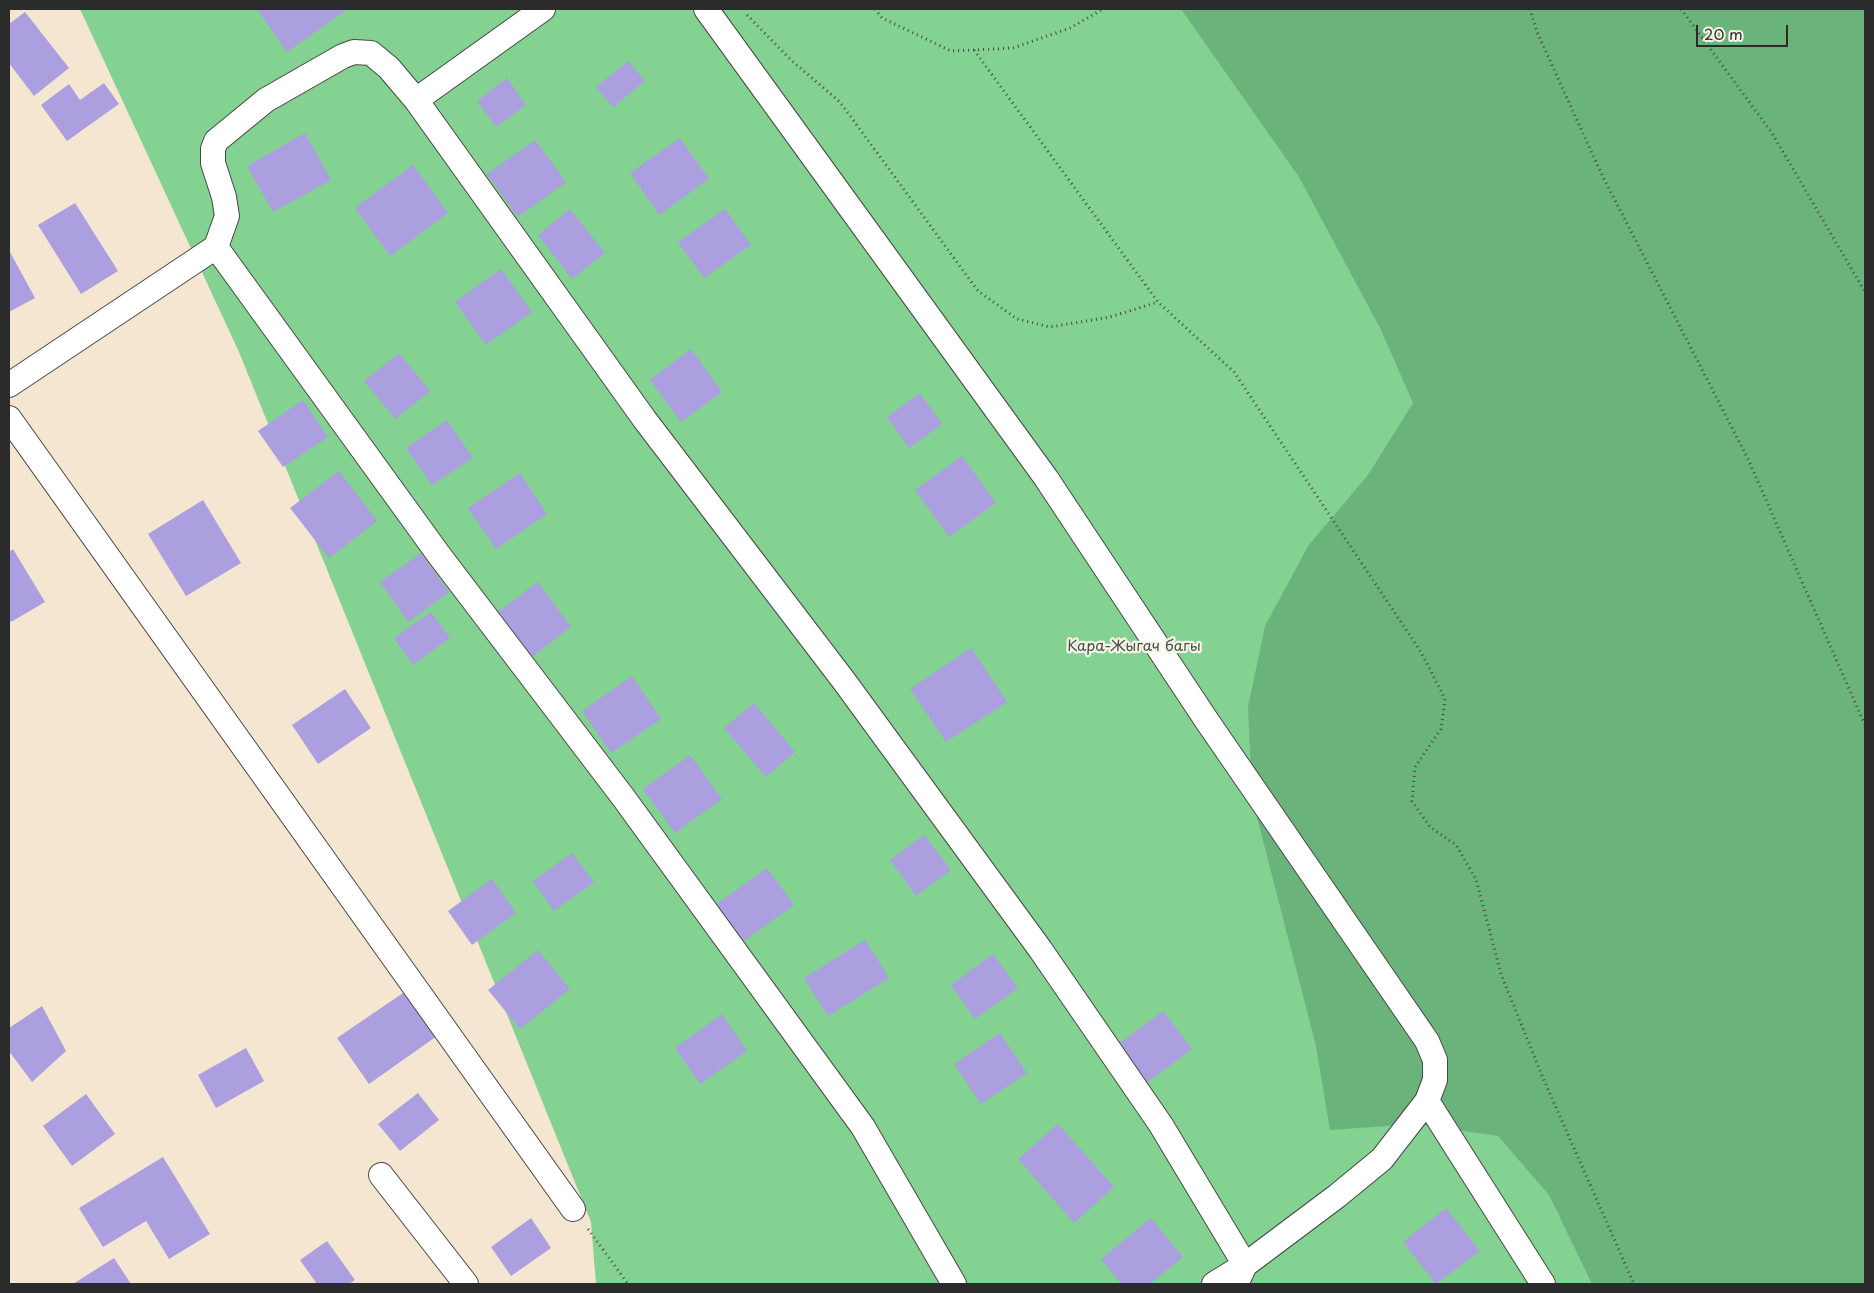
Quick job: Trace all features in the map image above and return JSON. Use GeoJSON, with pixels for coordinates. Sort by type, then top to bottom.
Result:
{"type":"FeatureCollection","features":[{"type":"Feature","properties":{"kind":"street"},"geometry":{"type":"LineString","coordinates":[[416,100],[543,9]]}},
{"type":"Feature","properties":{"kind":"street"},"geometry":{"type":"LineString","coordinates":[[706,9],[1046,478],[1207,721],[1427,1041],[1435,1060],[1435,1080],[1427,1102],[1382,1159],[1240,1275],[1214,1284]]}},
{"type":"Feature","properties":{"kind":"street"},"geometry":{"type":"LineString","coordinates":[[9,385],[216,247],[227,216],[224,197],[213,163],[213,149],[216,141],[223,134],[266,100],[343,56],[363,51],[371,53],[389,68],[416,100],[645,420],[844,681],[1040,949],[1161,1125],[1240,1275]]}},
{"type":"Feature","properties":{"kind":"street"},"geometry":{"type":"LineString","coordinates":[[216,247],[439,555],[623,797],[863,1127],[954,1284]]}},
{"type":"Feature","properties":{"kind":"street"},"geometry":{"type":"LineString","coordinates":[[9,418],[573,1209]]}},
{"type":"Feature","properties":{"kind":"street"},"geometry":{"type":"LineString","coordinates":[[1427,1102],[1543,1284]]}},
{"type":"Feature","properties":{"kind":"street"},"geometry":{"type":"LineString","coordinates":[[381,1175],[466,1284]]}},
{"type":"Feature","properties":{"kind":"path"},"geometry":{"type":"LineString","coordinates":[[741,9],[791,60],[840,102],[978,291],[1009,314],[1017,319],[1050,327],[1110,317],[1158,302]]}},
{"type":"Feature","properties":{"kind":"path"},"geometry":{"type":"LineString","coordinates":[[875,9],[882,18],[951,51],[1013,48],[1070,28],[1103,9]]}},
{"type":"Feature","properties":{"kind":"path"},"geometry":{"type":"LineString","coordinates":[[1530,9],[1537,32],[1601,173],[1748,459],[1865,725]]}},
{"type":"Feature","properties":{"kind":"path"},"geometry":{"type":"LineString","coordinates":[[1681,9],[1772,133],[1865,292]]}},
{"type":"Feature","properties":{"kind":"path"},"geometry":{"type":"LineString","coordinates":[[974,50],[1158,302],[1234,372],[1421,652],[1445,698],[1441,729],[1415,767],[1412,801],[1430,826],[1456,845],[1476,879],[1501,974],[1543,1078],[1634,1284]]}},
{"type":"Feature","properties":{"kind":"path"},"geometry":{"type":"LineString","coordinates":[[573,1209],[628,1284]]}},
{"type":"Feature","properties":{"kind":"green space","name":"Кара-Жыгач багы"},"geometry":{"type":"Polygon","coordinates":[[[80,9],[1865,9],[1865,1284],[596,1284],[591,1222],[239,352],[80,9]]]}},
{"type":"Feature","properties":{"kind":"green space"},"geometry":{"type":"Polygon","coordinates":[[[1181,9],[1865,9],[1865,1284],[1592,1284],[1549,1195],[1498,1136],[1416,1124],[1330,1130],[1316,1046],[1252,798],[1248,707],[1265,626],[1308,546],[1368,475],[1413,403],[1380,328],[1299,177],[1181,9]]]}},
{"type":"Feature","properties":{"kind":"building"},"geometry":{"type":"Polygon","coordinates":[[[257,9],[343,9],[345,11],[287,52],[257,9]]]}},
{"type":"Feature","properties":{"kind":"building"},"geometry":{"type":"Polygon","coordinates":[[[25,12],[69,68],[34,96],[9,63],[9,24],[25,12]]]}},
{"type":"Feature","properties":{"kind":"building"},"geometry":{"type":"Polygon","coordinates":[[[628,61],[645,81],[613,107],[596,87],[628,61]]]}},
{"type":"Feature","properties":{"kind":"building"},"geometry":{"type":"Polygon","coordinates":[[[507,78],[526,105],[496,127],[477,101],[507,78]]]}},
{"type":"Feature","properties":{"kind":"building"},"geometry":{"type":"Polygon","coordinates":[[[104,83],[119,104],[67,141],[41,105],[69,84],[80,100],[104,83]]]}},
{"type":"Feature","properties":{"kind":"building"},"geometry":{"type":"Polygon","coordinates":[[[305,133],[331,180],[273,212],[247,166],[305,133]]]}},
{"type":"Feature","properties":{"kind":"building"},"geometry":{"type":"Polygon","coordinates":[[[680,138],[709,179],[659,215],[630,173],[680,138]]]}},
{"type":"Feature","properties":{"kind":"building"},"geometry":{"type":"Polygon","coordinates":[[[535,140],[566,182],[518,217],[487,174],[535,140]]]}},
{"type":"Feature","properties":{"kind":"building"},"geometry":{"type":"Polygon","coordinates":[[[413,165],[448,213],[390,256],[355,208],[413,165]]]}},
{"type":"Feature","properties":{"kind":"building"},"geometry":{"type":"Polygon","coordinates":[[[75,203],[118,271],[81,294],[38,225],[75,203]]]}},
{"type":"Feature","properties":{"kind":"building"},"geometry":{"type":"Polygon","coordinates":[[[570,209],[605,253],[572,279],[538,235],[570,209]]]}},
{"type":"Feature","properties":{"kind":"building"},"geometry":{"type":"Polygon","coordinates":[[[725,209],[751,245],[704,278],[678,242],[725,209]]]}},
{"type":"Feature","properties":{"kind":"building"},"geometry":{"type":"Polygon","coordinates":[[[9,250],[35,298],[9,312],[9,250]]]}},
{"type":"Feature","properties":{"kind":"building"},"geometry":{"type":"Polygon","coordinates":[[[501,269],[532,312],[486,345],[455,302],[501,269]]]}},
{"type":"Feature","properties":{"kind":"building"},"geometry":{"type":"Polygon","coordinates":[[[691,349],[722,392],[681,422],[650,380],[691,349]]]}},
{"type":"Feature","properties":{"kind":"building"},"geometry":{"type":"Polygon","coordinates":[[[399,353],[430,391],[395,419],[364,381],[399,353]]]}},
{"type":"Feature","properties":{"kind":"building"},"geometry":{"type":"Polygon","coordinates":[[[920,393],[942,424],[909,448],[887,417],[920,393]]]}},
{"type":"Feature","properties":{"kind":"building"},"geometry":{"type":"Polygon","coordinates":[[[303,400],[328,437],[283,467],[258,431],[303,400]]]}},
{"type":"Feature","properties":{"kind":"building"},"geometry":{"type":"Polygon","coordinates":[[[447,420],[473,458],[432,485],[406,448],[447,420]]]}},
{"type":"Feature","properties":{"kind":"building"},"geometry":{"type":"Polygon","coordinates":[[[962,456],[996,503],[949,537],[915,490],[962,456]]]}},
{"type":"Feature","properties":{"kind":"building"},"geometry":{"type":"Polygon","coordinates":[[[339,471],[377,521],[329,558],[290,508],[339,471]]]}},
{"type":"Feature","properties":{"kind":"building"},"geometry":{"type":"Polygon","coordinates":[[[520,473],[547,514],[496,549],[468,508],[520,473]]]}},
{"type":"Feature","properties":{"kind":"building"},"geometry":{"type":"Polygon","coordinates":[[[203,500],[241,563],[186,596],[148,534],[203,500]]]}},
{"type":"Feature","properties":{"kind":"building"},"geometry":{"type":"Polygon","coordinates":[[[13,549],[45,602],[11,622],[9,619],[9,552],[13,549]]]}},
{"type":"Feature","properties":{"kind":"building"},"geometry":{"type":"Polygon","coordinates":[[[421,553],[449,592],[408,622],[380,582],[421,553]]]}},
{"type":"Feature","properties":{"kind":"building"},"geometry":{"type":"Polygon","coordinates":[[[538,582],[571,627],[529,659],[495,614],[538,582]]]}},
{"type":"Feature","properties":{"kind":"building"},"geometry":{"type":"Polygon","coordinates":[[[431,612],[450,638],[413,665],[394,638],[431,612]]]}},
{"type":"Feature","properties":{"kind":"building"},"geometry":{"type":"Polygon","coordinates":[[[971,648],[1007,702],[946,742],[910,689],[971,648]]]}},
{"type":"Feature","properties":{"kind":"building"},"geometry":{"type":"Polygon","coordinates":[[[632,676],[661,719],[611,753],[582,711],[632,676]]]}},
{"type":"Feature","properties":{"kind":"building"},"geometry":{"type":"Polygon","coordinates":[[[345,689],[371,728],[318,764],[292,725],[345,689]]]}},
{"type":"Feature","properties":{"kind":"building"},"geometry":{"type":"Polygon","coordinates":[[[754,703],[795,752],[766,777],[724,728],[754,703]]]}},
{"type":"Feature","properties":{"kind":"building"},"geometry":{"type":"Polygon","coordinates":[[[690,755],[722,799],[675,833],[643,789],[690,755]]]}},
{"type":"Feature","properties":{"kind":"building"},"geometry":{"type":"Polygon","coordinates":[[[924,835],[951,870],[916,896],[890,860],[924,835]]]}},
{"type":"Feature","properties":{"kind":"building"},"geometry":{"type":"Polygon","coordinates":[[[572,853],[594,882],[554,911],[533,881],[572,853]]]}},
{"type":"Feature","properties":{"kind":"building"},"geometry":{"type":"Polygon","coordinates":[[[767,868],[794,905],[741,943],[714,906],[767,868]]]}},
{"type":"Feature","properties":{"kind":"building"},"geometry":{"type":"Polygon","coordinates":[[[492,879],[516,913],[472,945],[448,911],[492,879]]]}},
{"type":"Feature","properties":{"kind":"building"},"geometry":{"type":"Polygon","coordinates":[[[865,940],[889,978],[828,1016],[804,978],[865,940]]]}},
{"type":"Feature","properties":{"kind":"building"},"geometry":{"type":"Polygon","coordinates":[[[538,950],[570,989],[520,1029],[488,990],[538,950]]]}},
{"type":"Feature","properties":{"kind":"building"},"geometry":{"type":"Polygon","coordinates":[[[993,954],[1018,988],[975,1019],[951,985],[993,954]]]}},
{"type":"Feature","properties":{"kind":"building"},"geometry":{"type":"Polygon","coordinates":[[[406,991],[437,1036],[369,1084],[337,1038],[406,991]]]}},
{"type":"Feature","properties":{"kind":"building"},"geometry":{"type":"Polygon","coordinates":[[[42,1006],[66,1051],[32,1082],[9,1051],[9,1028],[42,1006]]]}},
{"type":"Feature","properties":{"kind":"building"},"geometry":{"type":"Polygon","coordinates":[[[1163,1011],[1192,1049],[1141,1087],[1113,1048],[1163,1011]]]}},
{"type":"Feature","properties":{"kind":"building"},"geometry":{"type":"Polygon","coordinates":[[[722,1014],[747,1051],[700,1084],[675,1048],[722,1014]]]}},
{"type":"Feature","properties":{"kind":"building"},"geometry":{"type":"Polygon","coordinates":[[[1000,1033],[1027,1073],[981,1104],[954,1064],[1000,1033]]]}},
{"type":"Feature","properties":{"kind":"building"},"geometry":{"type":"Polygon","coordinates":[[[246,1048],[264,1081],[216,1108],[198,1075],[246,1048]]]}},
{"type":"Feature","properties":{"kind":"building"},"geometry":{"type":"Polygon","coordinates":[[[418,1093],[439,1120],[400,1151],[378,1124],[418,1093]]]}},
{"type":"Feature","properties":{"kind":"building"},"geometry":{"type":"Polygon","coordinates":[[[86,1094],[115,1134],[72,1166],[43,1126],[86,1094]]]}},
{"type":"Feature","properties":{"kind":"building"},"geometry":{"type":"Polygon","coordinates":[[[1058,1124],[1114,1187],[1074,1223],[1018,1159],[1058,1124]]]}},
{"type":"Feature","properties":{"kind":"building"},"geometry":{"type":"Polygon","coordinates":[[[163,1157],[210,1234],[169,1259],[146,1221],[103,1247],[79,1208],[163,1157]]]}},
{"type":"Feature","properties":{"kind":"building"},"geometry":{"type":"Polygon","coordinates":[[[1446,1208],[1480,1251],[1436,1284],[1403,1242],[1446,1208]]]}},
{"type":"Feature","properties":{"kind":"building"},"geometry":{"type":"Polygon","coordinates":[[[531,1218],[551,1248],[511,1276],[491,1247],[531,1218]]]}},
{"type":"Feature","properties":{"kind":"building"},"geometry":{"type":"Polygon","coordinates":[[[1151,1218],[1183,1257],[1150,1284],[1121,1284],[1101,1259],[1151,1218]]]}},
{"type":"Feature","properties":{"kind":"building"},"geometry":{"type":"Polygon","coordinates":[[[327,1241],[355,1280],[349,1284],[317,1284],[300,1260],[327,1241]]]}},
{"type":"Feature","properties":{"kind":"building"},"geometry":{"type":"Polygon","coordinates":[[[114,1258],[131,1284],[73,1284],[114,1258]]]}}]}
